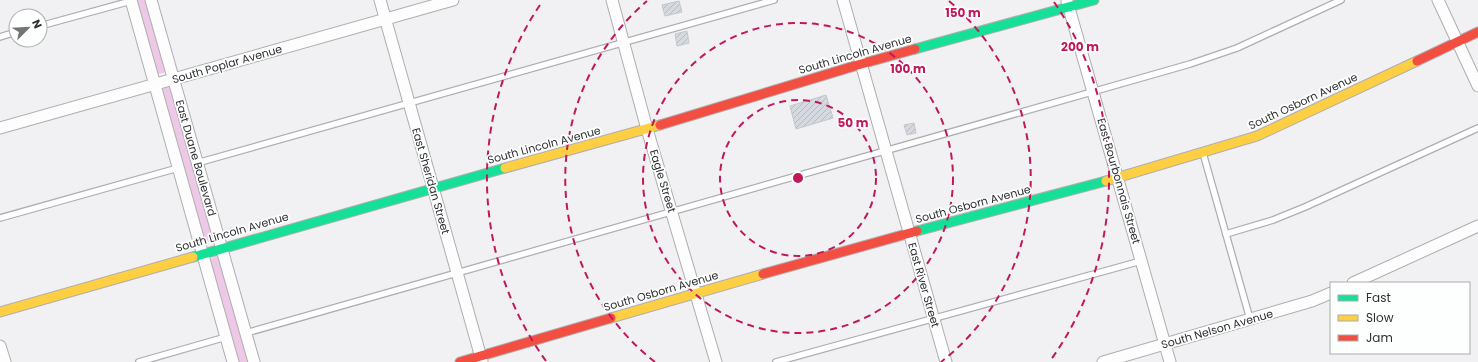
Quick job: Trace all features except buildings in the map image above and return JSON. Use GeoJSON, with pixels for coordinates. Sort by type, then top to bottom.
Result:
{"type":"FeatureCollection","features":[{"type":"Feature","properties":{"kind":"street","name":"East Duane Boulevard"},"geometry":{"type":"LineString","coordinates":[[131,0],[233,362]]}},
{"type":"Feature","properties":{"kind":"street","name":"East Duane Boulevard"},"geometry":{"type":"LineString","coordinates":[[151,0],[254,362]]}},
{"type":"Feature","properties":{"kind":"street","name":"East Sheridan Street"},"geometry":{"type":"LineString","coordinates":[[380,0],[432,188],[482,359]]}},
{"type":"Feature","properties":{"kind":"street","name":"South Poplar Avenue"},"geometry":{"type":"LineString","coordinates":[[0,128],[453,0]]}},
{"type":"Feature","properties":{"kind":"street","name":"Eagle Street"},"geometry":{"type":"LineString","coordinates":[[612,0],[647,129],[716,362]]}},
{"type":"Feature","properties":{"kind":"street","name":"East River Street"},"geometry":{"type":"LineString","coordinates":[[843,0],[946,362]]}},
{"type":"Feature","properties":{"kind":"street","name":"South Lincoln Avenue"},"geometry":{"type":"LineString","coordinates":[[0,312],[202,253],[647,129],[1068,4],[1094,0]]}},
{"type":"Feature","properties":{"kind":"street"},"geometry":{"type":"LineString","coordinates":[[1438,0],[1478,86]]}},
{"type":"Feature","properties":{"kind":"street","name":"East Bourbonnais Street"},"geometry":{"type":"LineString","coordinates":[[1068,4],[1170,362]]}},
{"type":"Feature","properties":{"kind":"street","name":"South Osborn Avenue"},"geometry":{"type":"LineString","coordinates":[[460,362],[482,359],[696,293],[909,233],[1118,178],[1257,136],[1478,32]]}},
{"type":"Feature","properties":{"kind":"street"},"geometry":{"type":"LineString","coordinates":[[1355,282],[1478,226]]}},
{"type":"Feature","properties":{"kind":"street","name":"South Nelson Avenue"},"geometry":{"type":"LineString","coordinates":[[1102,362],[1312,301],[1330,293]]}},
{"type":"Feature","properties":{"kind":"street"},"geometry":{"type":"LineString","coordinates":[[0,346],[5,362]]}},
{"type":"Feature","properties":{"kind":"lane"},"geometry":{"type":"LineString","coordinates":[[48,24],[131,0]]}},
{"type":"Feature","properties":{"kind":"lane"},"geometry":{"type":"LineString","coordinates":[[197,163],[774,0]]}},
{"type":"Feature","properties":{"kind":"lane"},"geometry":{"type":"LineString","coordinates":[[246,333],[1190,64],[1237,48],[1341,0]]}},
{"type":"Feature","properties":{"kind":"lane"},"geometry":{"type":"LineString","coordinates":[[1226,234],[1273,220],[1305,207],[1478,128]]}},
{"type":"Feature","properties":{"kind":"lane"},"geometry":{"type":"LineString","coordinates":[[1203,152],[1250,319]]}},
{"type":"Feature","properties":{"kind":"lane"},"geometry":{"type":"LineString","coordinates":[[0,218],[178,168]]}},
{"type":"Feature","properties":{"kind":"lane"},"geometry":{"type":"LineString","coordinates":[[776,362],[1141,261]]}},
{"type":"Feature","properties":{"kind":"lane"},"geometry":{"type":"LineString","coordinates":[[139,362],[226,337]]}},
{"type":"Feature","properties":{"kind":"shaded area"},"geometry":{"type":"Polygon","coordinates":[[[135,0],[146,0],[166,70],[164,73],[157,74],[135,0]]]}},
{"type":"Feature","properties":{"kind":"shaded area"},"geometry":{"type":"Polygon","coordinates":[[[168,87],[171,89],[214,239],[213,241],[205,242],[162,89],[168,87]]]}},
{"type":"Feature","properties":{"kind":"shaded area"},"geometry":{"type":"Polygon","coordinates":[[[216,256],[219,258],[249,362],[238,362],[209,260],[216,256]]]}},
{"type":"Feature","properties":{"kind":"traffic: fast"},"geometry":{"type":"LineString","coordinates":[[915,49],[1094,0]]}},
{"type":"Feature","properties":{"kind":"traffic: fast"},"geometry":{"type":"LineString","coordinates":[[193,257],[505,168]]}},
{"type":"Feature","properties":{"kind":"traffic: fast"},"geometry":{"type":"LineString","coordinates":[[917,231],[1106,181]]}},
{"type":"Feature","properties":{"kind":"traffic: slow"},"geometry":{"type":"LineString","coordinates":[[1106,181],[1257,136],[1417,61]]}},
{"type":"Feature","properties":{"kind":"traffic: slow"},"geometry":{"type":"LineString","coordinates":[[505,168],[660,125]]}},
{"type":"Feature","properties":{"kind":"traffic: slow"},"geometry":{"type":"LineString","coordinates":[[0,312],[193,257]]}},
{"type":"Feature","properties":{"kind":"traffic: slow"},"geometry":{"type":"LineString","coordinates":[[611,318],[763,274]]}},
{"type":"Feature","properties":{"kind":"traffic: jam"},"geometry":{"type":"LineString","coordinates":[[1417,61],[1478,32]]}},
{"type":"Feature","properties":{"kind":"traffic: jam"},"geometry":{"type":"LineString","coordinates":[[660,125],[915,49]]}},
{"type":"Feature","properties":{"kind":"traffic: jam"},"geometry":{"type":"LineString","coordinates":[[763,274],[917,231]]}},
{"type":"Feature","properties":{"kind":"traffic: jam"},"geometry":{"type":"LineString","coordinates":[[460,362],[611,318]]}}]}
